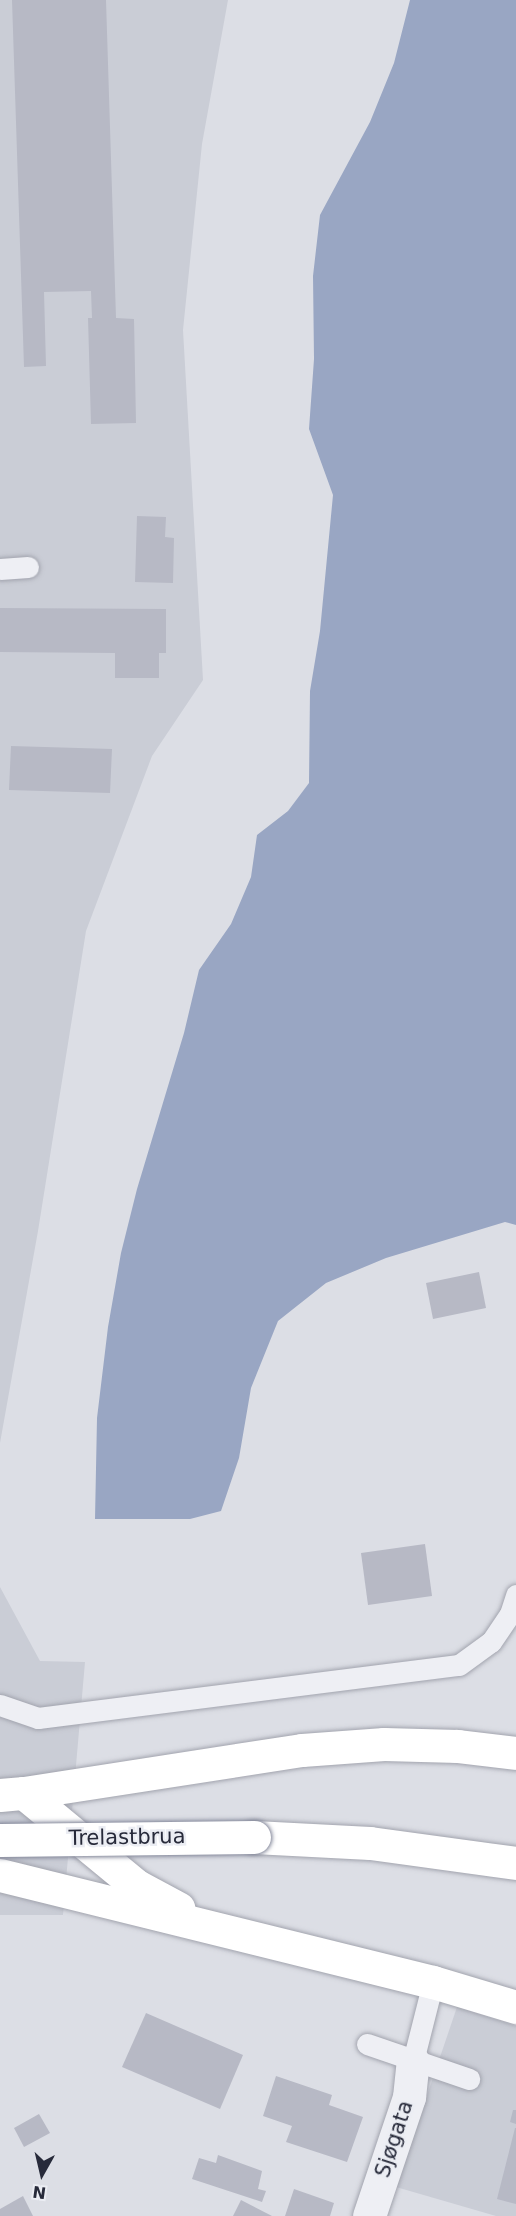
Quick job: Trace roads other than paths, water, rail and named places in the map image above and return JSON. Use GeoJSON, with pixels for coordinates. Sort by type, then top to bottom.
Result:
{"type":"FeatureCollection","features":[{"type":"Feature","properties":{"kind":"main road"},"geometry":{"type":"LineString","coordinates":[[12,1794],[303,1750],[384,1744],[458,1746],[516,1753]]}},
{"type":"Feature","properties":{"kind":"main road"},"geometry":{"type":"LineString","coordinates":[[12,1794],[136,1886],[174,1906],[204,1927]]}},
{"type":"Feature","properties":{"kind":"main road","name":"Trelastbrua"},"geometry":{"type":"LineString","coordinates":[[0,1840],[254,1837],[370,1844],[516,1863]]}},
{"type":"Feature","properties":{"kind":"main road"},"geometry":{"type":"LineString","coordinates":[[0,1875],[433,1982],[516,2007]]}},
{"type":"Feature","properties":{"kind":"street","name":"Sjøgata"},"geometry":{"type":"LineString","coordinates":[[369,2216],[409,2097],[413,2061]]}},
{"type":"Feature","properties":{"kind":"lane"},"geometry":{"type":"LineString","coordinates":[[0,569],[28,567]]}},
{"type":"Feature","properties":{"kind":"lane"},"geometry":{"type":"LineString","coordinates":[[0,1706],[38,1718],[459,1665],[491,1642],[510,1614],[516,1595]]}},
{"type":"Feature","properties":{"kind":"lane"},"geometry":{"type":"LineString","coordinates":[[413,2061],[433,1982]]}},
{"type":"Feature","properties":{"kind":"lane"},"geometry":{"type":"LineString","coordinates":[[367,2044],[470,2079]]}},
{"type":"Feature","properties":{"kind":"water"},"geometry":{"type":"Polygon","coordinates":[[[410,0],[516,0],[516,1225],[505,1222],[386,1258],[326,1283],[278,1321],[251,1388],[239,1458],[221,1511],[190,1519],[95,1519],[97,1418],[108,1327],[121,1253],[137,1189],[184,1033],[199,970],[231,924],[251,877],[257,835],[288,811],[309,783],[310,691],[320,631],[333,495],[309,429],[314,359],[313,276],[320,215],[370,122],[394,63],[410,0]]]}}]}
